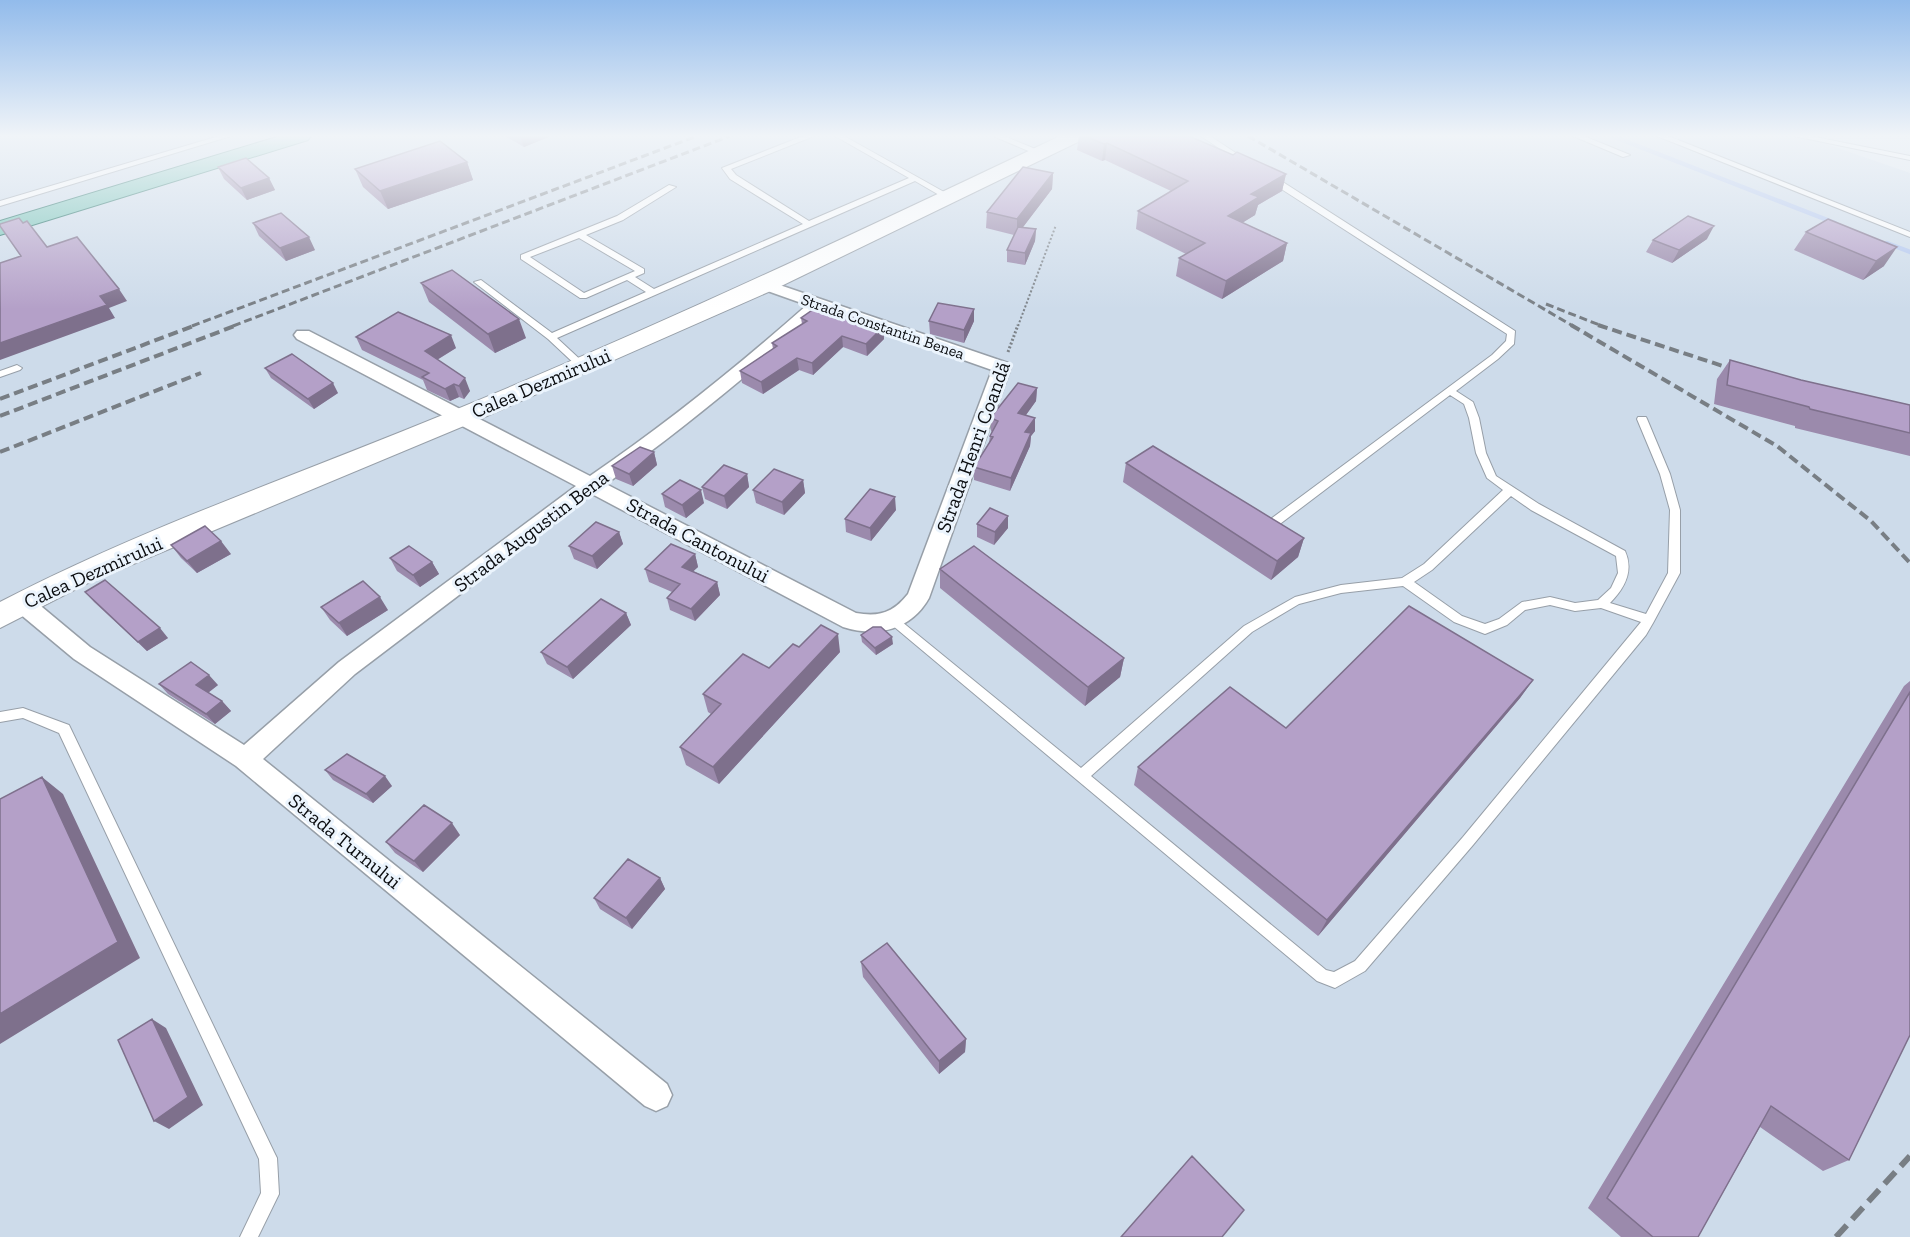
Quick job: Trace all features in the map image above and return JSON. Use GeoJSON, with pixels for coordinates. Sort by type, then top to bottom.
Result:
{"type":"FeatureCollection","features":[{"type":"Feature","properties":{"kind":"main road"},"geometry":{"type":"LineString","coordinates":[[0,228],[112,194]]}},
{"type":"Feature","properties":{"kind":"main road","name":"Calea Dezmirului"},"geometry":{"type":"LineString","coordinates":[[0,616],[77,575],[462,417],[765,285],[954,194]]}},
{"type":"Feature","properties":{"kind":"street","name":"Strada Constantin Benea"},"geometry":{"type":"LineString","coordinates":[[765,285],[1002,367]]}},
{"type":"Feature","properties":{"kind":"street","name":"Strada Augustin Bena"},"geometry":{"type":"LineString","coordinates":[[245,759],[347,668],[592,484],[638,453],[764,352],[819,304]]}},
{"type":"Feature","properties":{"kind":"street","name":"Strada Cantonului"},"geometry":{"type":"LineString","coordinates":[[303,335],[851,621],[879,625],[892,620]]}},
{"type":"Feature","properties":{"kind":"street","name":"Strada Henri Coandă"},"geometry":{"type":"LineString","coordinates":[[892,620],[906,614],[918,598],[1002,367]]}},
{"type":"Feature","properties":{"kind":"street","name":"Strada Turnului"},"geometry":{"type":"LineString","coordinates":[[22,603],[82,653],[245,759],[656,1095]]}},
{"type":"Feature","properties":{"kind":"lane"},"geometry":{"type":"LineString","coordinates":[[0,204],[34,194]]}},
{"type":"Feature","properties":{"kind":"lane"},"geometry":{"type":"LineString","coordinates":[[579,234],[641,271],[583,296],[524,257],[579,234],[621,218],[661,194]]}},
{"type":"Feature","properties":{"kind":"lane"},"geometry":{"type":"LineString","coordinates":[[760,194],[808,224]]}},
{"type":"Feature","properties":{"kind":"lane"},"geometry":{"type":"LineString","coordinates":[[551,337],[879,194]]}},
{"type":"Feature","properties":{"kind":"lane"},"geometry":{"type":"LineString","coordinates":[[944,194],[949,196]]}},
{"type":"Feature","properties":{"kind":"lane"},"geometry":{"type":"LineString","coordinates":[[1264,530],[1495,357],[1511,342],[1512,333],[1295,194]]}},
{"type":"Feature","properties":{"kind":"lane"},"geometry":{"type":"LineString","coordinates":[[1806,194],[1910,235]]}},
{"type":"Feature","properties":{"kind":"lane"},"geometry":{"type":"LineString","coordinates":[[628,277],[653,292]]}},
{"type":"Feature","properties":{"kind":"lane"},"geometry":{"type":"LineString","coordinates":[[478,282],[551,337],[582,366]]}},
{"type":"Feature","properties":{"kind":"lane"},"geometry":{"type":"LineString","coordinates":[[0,374],[17,368]]}},
{"type":"Feature","properties":{"kind":"lane"},"geometry":{"type":"LineString","coordinates":[[1450,391],[1468,402],[1474,418],[1481,453],[1492,478],[1535,507],[1621,554],[1624,573],[1615,591],[1601,603]]}},
{"type":"Feature","properties":{"kind":"lane"},"geometry":{"type":"LineString","coordinates":[[892,620],[1322,976],[1335,980],[1360,966],[1468,842],[1642,632],[1649,620],[1674,573],[1675,510],[1665,474],[1642,418]]}},
{"type":"Feature","properties":{"kind":"lane"},"geometry":{"type":"LineString","coordinates":[[1082,776],[1248,629],[1295,600],[1341,589],[1405,582],[1428,567],[1510,490]]}},
{"type":"Feature","properties":{"kind":"lane"},"geometry":{"type":"LineString","coordinates":[[1405,582],[1458,619],[1485,629],[1503,622],[1522,606],[1550,601],[1575,607],[1601,603],[1649,620]]}},
{"type":"Feature","properties":{"kind":"lane"},"geometry":{"type":"LineString","coordinates":[[0,717],[23,713],[64,729],[268,1158],[270,1194],[249,1237]]}},
{"type":"Feature","properties":{"kind":"path","name":"Strada Henri Coandă"},"geometry":{"type":"LineString","coordinates":[[1002,367],[1056,225]]}},
{"type":"Feature","properties":{"kind":"shaded area"},"geometry":{"type":"Polygon","coordinates":[[[0,194],[1910,194],[1910,1237],[0,1237],[0,194]]]}},
{"type":"Feature","properties":{"kind":"building"},"geometry":{"type":"Polygon","coordinates":[[[1002,194],[1037,194],[1017,219],[987,212],[1002,194]]]}},
{"type":"Feature","properties":{"kind":"building"},"geometry":{"type":"Polygon","coordinates":[[[1167,194],[1251,194],[1259,197],[1228,216],[1287,243],[1226,281],[1179,258],[1205,243],[1138,211],[1167,194]]]}},
{"type":"Feature","properties":{"kind":"building"},"geometry":{"type":"Polygon","coordinates":[[[281,213],[309,237],[280,248],[253,223],[281,213]]]}},
{"type":"Feature","properties":{"kind":"building"},"geometry":{"type":"Polygon","coordinates":[[[1688,216],[1714,226],[1679,250],[1653,240],[1688,216]]]}},
{"type":"Feature","properties":{"kind":"building"},"geometry":{"type":"Polygon","coordinates":[[[19,218],[23,223],[27,221],[47,247],[77,237],[119,289],[100,296],[107,305],[0,343],[0,263],[21,256],[0,224],[19,218]]]}},
{"type":"Feature","properties":{"kind":"building"},"geometry":{"type":"Polygon","coordinates":[[[1828,219],[1897,247],[1876,261],[1806,232],[1828,219]]]}},
{"type":"Feature","properties":{"kind":"building"},"geometry":{"type":"Polygon","coordinates":[[[1018,227],[1036,229],[1025,253],[1007,250],[1018,227]]]}},
{"type":"Feature","properties":{"kind":"building"},"geometry":{"type":"Polygon","coordinates":[[[452,270],[519,319],[488,334],[421,283],[452,270]]]}},
{"type":"Feature","properties":{"kind":"building"},"geometry":{"type":"Polygon","coordinates":[[[938,303],[974,309],[964,330],[929,321],[938,303]]]}},
{"type":"Feature","properties":{"kind":"building"},"geometry":{"type":"Polygon","coordinates":[[[818,306],[883,327],[866,344],[842,336],[812,363],[797,358],[761,382],[740,371],[777,346],[772,343],[807,321],[801,318],[818,306]]]}},
{"type":"Feature","properties":{"kind":"building"},"geometry":{"type":"Polygon","coordinates":[[[398,312],[451,335],[425,351],[465,378],[459,386],[454,384],[445,389],[422,377],[429,373],[356,337],[398,312]]]}},
{"type":"Feature","properties":{"kind":"building"},"geometry":{"type":"Polygon","coordinates":[[[292,354],[333,383],[308,399],[265,368],[292,354]]]}},
{"type":"Feature","properties":{"kind":"building"},"geometry":{"type":"Polygon","coordinates":[[[1730,360],[1801,380],[1910,405],[1910,433],[1810,409],[1727,385],[1730,360]]]}},
{"type":"Feature","properties":{"kind":"building"},"geometry":{"type":"Polygon","coordinates":[[[1018,383],[1037,388],[1018,413],[1035,418],[1025,432],[1031,433],[1011,478],[974,467],[993,437],[990,436],[998,421],[991,418],[992,416],[1018,383]]]}},
{"type":"Feature","properties":{"kind":"building"},"geometry":{"type":"Polygon","coordinates":[[[1153,446],[1304,538],[1277,561],[1126,463],[1153,446]]]}},
{"type":"Feature","properties":{"kind":"building"},"geometry":{"type":"Polygon","coordinates":[[[640,447],[654,452],[629,474],[612,466],[640,447]]]}},
{"type":"Feature","properties":{"kind":"building"},"geometry":{"type":"Polygon","coordinates":[[[724,465],[747,474],[724,496],[702,487],[724,465]]]}},
{"type":"Feature","properties":{"kind":"building"},"geometry":{"type":"Polygon","coordinates":[[[774,469],[803,480],[782,502],[753,490],[774,469]]]}},
{"type":"Feature","properties":{"kind":"building"},"geometry":{"type":"Polygon","coordinates":[[[680,480],[701,490],[682,505],[662,494],[680,480]]]}},
{"type":"Feature","properties":{"kind":"building"},"geometry":{"type":"Polygon","coordinates":[[[870,489],[895,497],[870,528],[845,519],[870,489]]]}},
{"type":"Feature","properties":{"kind":"building"},"geometry":{"type":"Polygon","coordinates":[[[990,508],[1008,516],[995,532],[977,524],[990,508]]]}},
{"type":"Feature","properties":{"kind":"building"},"geometry":{"type":"Polygon","coordinates":[[[596,522],[619,532],[592,556],[569,546],[596,522]]]}},
{"type":"Feature","properties":{"kind":"building"},"geometry":{"type":"Polygon","coordinates":[[[205,526],[221,541],[187,561],[171,545],[205,526]]]}},
{"type":"Feature","properties":{"kind":"building"},"geometry":{"type":"Polygon","coordinates":[[[671,544],[695,554],[682,567],[717,582],[691,609],[667,598],[680,584],[645,569],[671,544]]]}},
{"type":"Feature","properties":{"kind":"building"},"geometry":{"type":"Polygon","coordinates":[[[409,546],[432,562],[413,575],[390,558],[409,546]]]}},
{"type":"Feature","properties":{"kind":"building"},"geometry":{"type":"Polygon","coordinates":[[[974,546],[1124,658],[1088,687],[940,569],[974,546]]]}},
{"type":"Feature","properties":{"kind":"building"},"geometry":{"type":"Polygon","coordinates":[[[105,580],[160,628],[138,642],[85,592],[105,580]]]}},
{"type":"Feature","properties":{"kind":"building"},"geometry":{"type":"Polygon","coordinates":[[[363,581],[380,597],[339,623],[321,607],[363,581]]]}},
{"type":"Feature","properties":{"kind":"building"},"geometry":{"type":"Polygon","coordinates":[[[601,599],[626,613],[567,667],[541,652],[601,599]]]}},
{"type":"Feature","properties":{"kind":"building"},"geometry":{"type":"Polygon","coordinates":[[[1409,606],[1533,680],[1327,920],[1138,767],[1230,687],[1286,728],[1409,606]]]}},
{"type":"Feature","properties":{"kind":"building"},"geometry":{"type":"Polygon","coordinates":[[[821,625],[838,634],[713,767],[680,747],[721,704],[703,694],[743,654],[769,668],[793,644],[799,647],[821,625]]]}},
{"type":"Feature","properties":{"kind":"building"},"geometry":{"type":"Polygon","coordinates":[[[873,627],[881,627],[892,637],[875,648],[861,635],[873,627]]]}},
{"type":"Feature","properties":{"kind":"building"},"geometry":{"type":"Polygon","coordinates":[[[191,662],[209,675],[196,685],[222,701],[206,714],[159,684],[191,662]]]}},
{"type":"Feature","properties":{"kind":"building"},"geometry":{"type":"Polygon","coordinates":[[[1910,692],[1910,1035],[1849,1160],[1771,1106],[1698,1237],[1653,1237],[1607,1198],[1910,692]]]}},
{"type":"Feature","properties":{"kind":"building"},"geometry":{"type":"Polygon","coordinates":[[[347,754],[385,776],[366,794],[325,770],[347,754]]]}},
{"type":"Feature","properties":{"kind":"building"},"geometry":{"type":"Polygon","coordinates":[[[42,777],[118,942],[0,1014],[0,799],[42,777]]]}},
{"type":"Feature","properties":{"kind":"building"},"geometry":{"type":"Polygon","coordinates":[[[424,805],[452,823],[414,861],[386,842],[424,805]]]}},
{"type":"Feature","properties":{"kind":"building"},"geometry":{"type":"Polygon","coordinates":[[[628,859],[660,878],[626,918],[594,898],[628,859]]]}},
{"type":"Feature","properties":{"kind":"building"},"geometry":{"type":"Polygon","coordinates":[[[887,943],[966,1039],[939,1061],[861,962],[887,943]]]}},
{"type":"Feature","properties":{"kind":"building"},"geometry":{"type":"Polygon","coordinates":[[[152,1019],[188,1097],[154,1121],[118,1040],[152,1019]]]}},
{"type":"Feature","properties":{"kind":"building"},"geometry":{"type":"Polygon","coordinates":[[[1192,1156],[1244,1210],[1222,1237],[1121,1237],[1192,1156]]]}},
{"type":"Feature","properties":{"kind":"waterway"},"geometry":{"type":"LineString","coordinates":[[1760,194],[1835,223]]}},
{"type":"Feature","properties":{"kind":"waterway"},"geometry":{"type":"LineString","coordinates":[[1887,243],[1910,252]]}},
{"type":"Feature","properties":{"kind":"railway"},"geometry":{"type":"LineString","coordinates":[[192,326],[544,194]]}},
{"type":"Feature","properties":{"kind":"railway"},"geometry":{"type":"LineString","coordinates":[[233,326],[579,194]]}},
{"type":"Feature","properties":{"kind":"railway"},"geometry":{"type":"LineString","coordinates":[[1347,194],[1573,326]]}},
{"type":"Feature","properties":{"kind":"railway"},"geometry":{"type":"LineString","coordinates":[[1546,304],[1602,326]]}},
{"type":"Feature","properties":{"kind":"railway"},"geometry":{"type":"LineString","coordinates":[[0,399],[196,325]]}},
{"type":"Feature","properties":{"kind":"railway"},"geometry":{"type":"LineString","coordinates":[[0,416],[237,325]]}},
{"type":"Feature","properties":{"kind":"railway"},"geometry":{"type":"LineString","coordinates":[[1571,325],[1777,446],[1871,521],[1910,563]]}},
{"type":"Feature","properties":{"kind":"railway"},"geometry":{"type":"LineString","coordinates":[[1598,325],[1741,372]]}},
{"type":"Feature","properties":{"kind":"railway"},"geometry":{"type":"LineString","coordinates":[[0,452],[201,373]]}},
{"type":"Feature","properties":{"kind":"railway"},"geometry":{"type":"LineString","coordinates":[[1836,1237],[1910,1156]]}}]}
